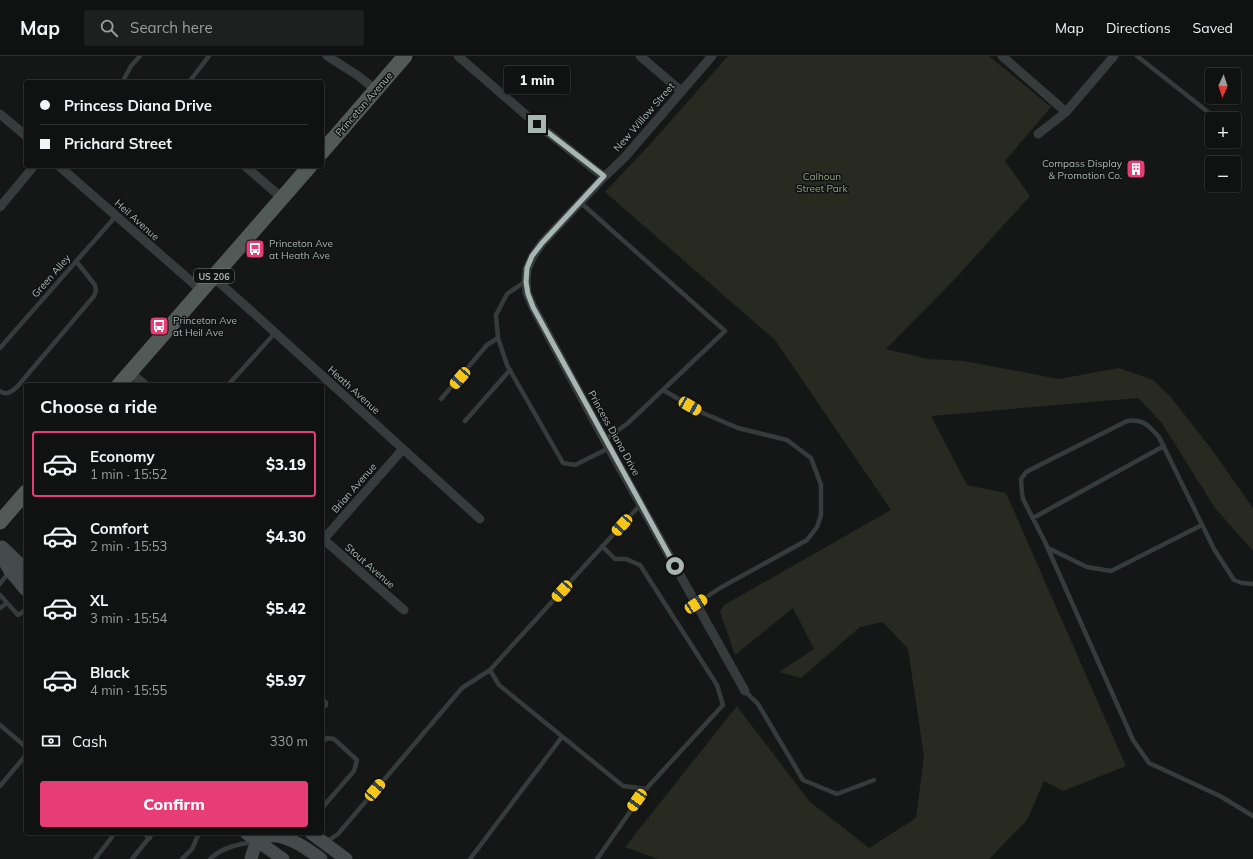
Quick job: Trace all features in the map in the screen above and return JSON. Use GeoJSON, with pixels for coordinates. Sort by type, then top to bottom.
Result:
{"type":"FeatureCollection","features":[{"type":"Feature","properties":{"kind":"main road","name":"Princeton Avenue"},"geometry":{"type":"LineString","coordinates":[[324,150],[405,56]]}},
{"type":"Feature","properties":{"kind":"main road","name":"US 206"},"geometry":{"type":"LineString","coordinates":[[120,383],[308,168]]}},
{"type":"Feature","properties":{"kind":"main road"},"geometry":{"type":"LineString","coordinates":[[0,522],[24,494]]}},
{"type":"Feature","properties":{"kind":"main road"},"geometry":{"type":"LineString","coordinates":[[0,545],[24,568]]}},
{"type":"Feature","properties":{"kind":"main road"},"geometry":{"type":"LineString","coordinates":[[0,553],[5,570],[24,588]]}},
{"type":"Feature","properties":{"kind":"main road"},"geometry":{"type":"LineString","coordinates":[[249,835],[283,859]]}},
{"type":"Feature","properties":{"kind":"main road"},"geometry":{"type":"LineString","coordinates":[[314,835],[346,859]]}},
{"type":"Feature","properties":{"kind":"main road"},"geometry":{"type":"LineString","coordinates":[[251,859],[259,842],[267,836],[277,836],[289,839],[305,847],[321,859]]}},
{"type":"Feature","properties":{"kind":"street"},"geometry":{"type":"LineString","coordinates":[[327,56],[357,75],[376,90]]}},
{"type":"Feature","properties":{"kind":"street"},"geometry":{"type":"LineString","coordinates":[[458,56],[537,124],[604,176]]}},
{"type":"Feature","properties":{"kind":"street"},"geometry":{"type":"LineString","coordinates":[[640,56],[681,92]]}},
{"type":"Feature","properties":{"kind":"street","name":"New Willow Street"},"geometry":{"type":"LineString","coordinates":[[590,191],[625,157],[712,56]]}},
{"type":"Feature","properties":{"kind":"street"},"geometry":{"type":"LineString","coordinates":[[1002,56],[1066,112]]}},
{"type":"Feature","properties":{"kind":"street"},"geometry":{"type":"LineString","coordinates":[[1038,134],[1066,112],[1114,56]]}},
{"type":"Feature","properties":{"kind":"street"},"geometry":{"type":"LineString","coordinates":[[0,114],[24,134]]}},
{"type":"Feature","properties":{"kind":"street"},"geometry":{"type":"LineString","coordinates":[[0,207],[32,168]]}},
{"type":"Feature","properties":{"kind":"street","name":"Heil Avenue"},"geometry":{"type":"LineString","coordinates":[[62,168],[201,290]]}},
{"type":"Feature","properties":{"kind":"street"},"geometry":{"type":"LineString","coordinates":[[247,168],[282,198]]}},
{"type":"Feature","properties":{"kind":"street","name":"Princess Diana Drive"},"geometry":{"type":"LineString","coordinates":[[590,191],[532,256],[527,268],[526,282],[528,294],[533,307],[607,444],[745,691]]}},
{"type":"Feature","properties":{"kind":"street","name":"Heath Avenue"},"geometry":{"type":"LineString","coordinates":[[213,277],[480,519]]}},
{"type":"Feature","properties":{"kind":"street"},"geometry":{"type":"LineString","coordinates":[[130,372],[143,383]]}},
{"type":"Feature","properties":{"kind":"street","name":"Brian Avenue"},"geometry":{"type":"LineString","coordinates":[[324,538],[403,449]]}},
{"type":"Feature","properties":{"kind":"street","name":"Stout Avenue"},"geometry":{"type":"LineString","coordinates":[[324,542],[404,610]]}},
{"type":"Feature","properties":{"kind":"lane"},"geometry":{"type":"LineString","coordinates":[[124,79],[131,66],[140,56]]}},
{"type":"Feature","properties":{"kind":"lane"},"geometry":{"type":"LineString","coordinates":[[191,80],[209,56]]}},
{"type":"Feature","properties":{"kind":"lane"},"geometry":{"type":"LineString","coordinates":[[1137,56],[1208,112]]}},
{"type":"Feature","properties":{"kind":"lane"},"geometry":{"type":"LineString","coordinates":[[526,282],[507,294],[496,316],[498,338],[510,370],[563,463],[574,466],[607,444],[725,331],[580,202]]}},
{"type":"Feature","properties":{"kind":"lane","name":"Green Alley"},"geometry":{"type":"LineString","coordinates":[[0,348],[116,216]]}},
{"type":"Feature","properties":{"kind":"lane"},"geometry":{"type":"LineString","coordinates":[[0,391],[7,394],[16,387],[94,296],[96,290],[95,285],[76,261]]}},
{"type":"Feature","properties":{"kind":"lane"},"geometry":{"type":"LineString","coordinates":[[230,383],[275,332]]}},
{"type":"Feature","properties":{"kind":"lane"},"geometry":{"type":"LineString","coordinates":[[441,399],[487,345],[498,338]]}},
{"type":"Feature","properties":{"kind":"lane"},"geometry":{"type":"LineString","coordinates":[[465,420],[510,370]]}},
{"type":"Feature","properties":{"kind":"lane"},"geometry":{"type":"LineString","coordinates":[[663,390],[703,413],[738,428],[787,440],[811,458],[821,485],[821,514],[817,527],[807,540],[720,588],[696,604]]}},
{"type":"Feature","properties":{"kind":"lane"},"geometry":{"type":"LineString","coordinates":[[1253,584],[1242,583],[1234,580],[1214,549],[1159,436],[1146,423],[1139,420],[1127,422],[1026,472],[1021,479],[1022,493],[1133,740],[1149,763],[1220,796],[1253,816]]}},
{"type":"Feature","properties":{"kind":"lane"},"geometry":{"type":"LineString","coordinates":[[1033,518],[1164,446]]}},
{"type":"Feature","properties":{"kind":"lane"},"geometry":{"type":"LineString","coordinates":[[325,843],[338,834],[462,688],[490,670],[641,504]]}},
{"type":"Feature","properties":{"kind":"lane"},"geometry":{"type":"LineString","coordinates":[[1048,548],[1087,567],[1111,571],[1202,525]]}},
{"type":"Feature","properties":{"kind":"lane"},"geometry":{"type":"LineString","coordinates":[[597,859],[646,789],[723,704],[717,685],[640,565],[626,559],[615,559],[602,546]]}},
{"type":"Feature","properties":{"kind":"lane"},"geometry":{"type":"LineString","coordinates":[[0,584],[5,570]]}},
{"type":"Feature","properties":{"kind":"lane"},"geometry":{"type":"LineString","coordinates":[[0,594],[18,615],[24,611]]}},
{"type":"Feature","properties":{"kind":"lane"},"geometry":{"type":"LineString","coordinates":[[0,608],[7,602]]}},
{"type":"Feature","properties":{"kind":"lane"},"geometry":{"type":"LineString","coordinates":[[490,670],[499,685],[623,786],[646,789]]}},
{"type":"Feature","properties":{"kind":"lane"},"geometry":{"type":"LineString","coordinates":[[745,691],[758,704],[803,780],[837,794],[874,780]]}},
{"type":"Feature","properties":{"kind":"lane"},"geometry":{"type":"LineString","coordinates":[[0,725],[24,745]]}},
{"type":"Feature","properties":{"kind":"lane"},"geometry":{"type":"LineString","coordinates":[[470,859],[562,737]]}},
{"type":"Feature","properties":{"kind":"lane"},"geometry":{"type":"LineString","coordinates":[[324,740],[326,738],[334,739],[357,760],[354,771],[324,806]]}},
{"type":"Feature","properties":{"kind":"lane"},"geometry":{"type":"LineString","coordinates":[[0,786],[24,757]]}},
{"type":"Feature","properties":{"kind":"lane"},"geometry":{"type":"LineString","coordinates":[[95,859],[113,835]]}},
{"type":"Feature","properties":{"kind":"lane"},"geometry":{"type":"LineString","coordinates":[[146,835],[150,838]]}},
{"type":"Feature","properties":{"kind":"lane"},"geometry":{"type":"LineString","coordinates":[[132,859],[152,835]]}},
{"type":"Feature","properties":{"kind":"lane"},"geometry":{"type":"LineString","coordinates":[[182,859],[192,849],[199,835]]}},
{"type":"Feature","properties":{"kind":"lane"},"geometry":{"type":"LineString","coordinates":[[205,859],[234,845],[259,842]]}},
{"type":"Feature","properties":{"kind":"lane"},"geometry":{"type":"LineString","coordinates":[[210,859],[215,854]]}},
{"type":"Feature","properties":{"kind":"green space","name":"Calhoun Street Park"},"geometry":{"type":"Polygon","coordinates":[[[728,56],[989,56],[1051,107],[1005,161],[1030,196],[953,281],[886,349],[928,359],[964,361],[1059,379],[1119,368],[1153,380],[1170,396],[1213,451],[1253,508],[1253,551],[1215,508],[1161,422],[1138,398],[931,416],[967,485],[1006,493],[1126,766],[1063,791],[1044,781],[1027,820],[989,859],[658,859],[625,847],[737,706],[809,801],[869,848],[916,818],[924,756],[908,649],[883,622],[860,627],[801,678],[779,672],[814,649],[793,608],[735,655],[720,612],[724,605],[891,510],[775,340],[605,192],[653,141],[728,56]]]}},
{"type":"Feature","properties":{"kind":"place","name":"Compass Display & Promotion Co."},"geometry":{"type":"Point","coordinates":[1136,169]}},
{"type":"Feature","properties":{"kind":"place","name":"Princeton Ave at Heath Ave"},"geometry":{"type":"Point","coordinates":[255,249]}},
{"type":"Feature","properties":{"kind":"place","name":"Princeton Ave at Heil Ave"},"geometry":{"type":"Point","coordinates":[159,326]}},
{"type":"Feature","properties":{"kind":"route"},"geometry":{"type":"LineString","coordinates":[[537,124],[604,176],[542,243],[532,256],[527,268],[526,282],[528,294],[533,307],[675,566]]}}]}
